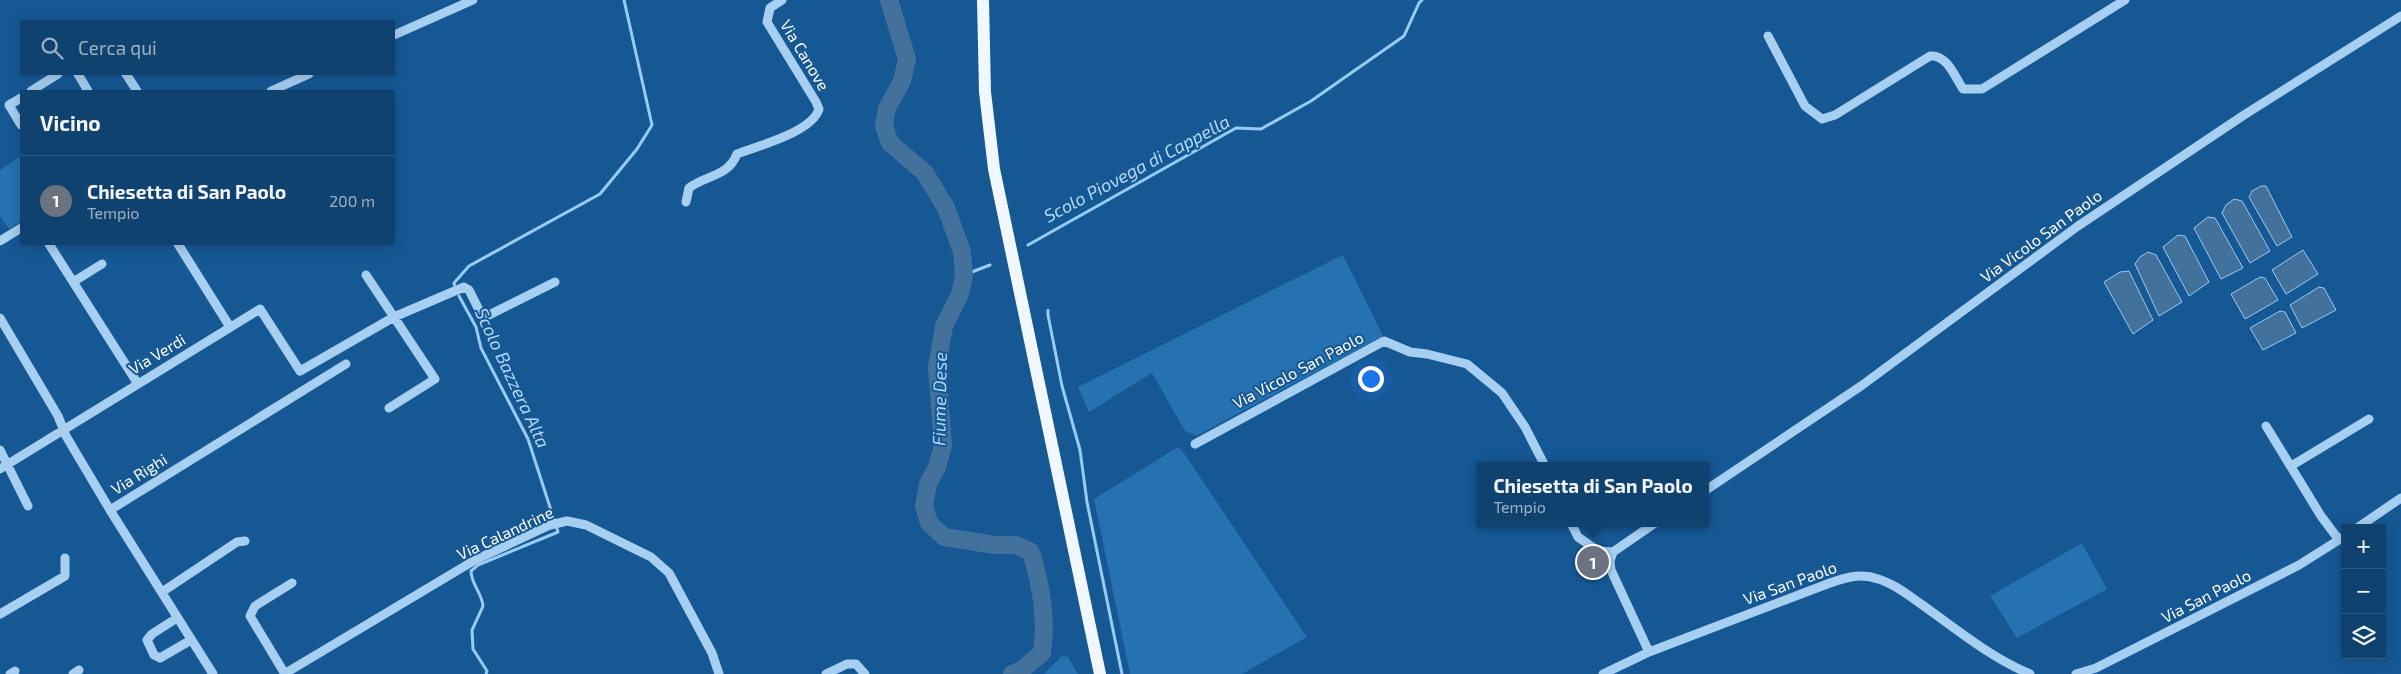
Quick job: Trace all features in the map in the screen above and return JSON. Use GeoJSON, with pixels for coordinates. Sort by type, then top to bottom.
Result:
{"type":"FeatureCollection","features":[{"type":"Feature","properties":{"kind":"main road"},"geometry":{"type":"LineString","coordinates":[[983,0],[983,57],[994,169],[1100,674]]}},
{"type":"Feature","properties":{"kind":"street"},"geometry":{"type":"LineString","coordinates":[[395,36],[473,0]]}},
{"type":"Feature","properties":{"kind":"street","name":"Via Canove"},"geometry":{"type":"LineString","coordinates":[[686,202],[689,188],[700,180],[723,173],[734,164],[738,154],[806,126],[816,117],[819,109],[816,102],[767,22],[770,8],[782,0]]}},
{"type":"Feature","properties":{"kind":"street"},"geometry":{"type":"LineString","coordinates":[[1768,36],[1805,106],[1822,119],[1834,115],[1930,56],[1944,59],[1963,89],[1982,89],[2125,0]]}},
{"type":"Feature","properties":{"kind":"street","name":"Via Vicolo San Paolo"},"geometry":{"type":"LineString","coordinates":[[1709,488],[1861,386],[2078,226],[2244,115],[2401,16]]}},
{"type":"Feature","properties":{"kind":"street"},"geometry":{"type":"LineString","coordinates":[[33,90],[56,75]]}},
{"type":"Feature","properties":{"kind":"street"},"geometry":{"type":"LineString","coordinates":[[79,75],[87,90]]}},
{"type":"Feature","properties":{"kind":"street"},"geometry":{"type":"LineString","coordinates":[[127,75],[135,90]]}},
{"type":"Feature","properties":{"kind":"street"},"geometry":{"type":"LineString","coordinates":[[273,90],[307,75]]}},
{"type":"Feature","properties":{"kind":"street"},"geometry":{"type":"LineString","coordinates":[[20,99],[10,105],[20,124]]}},
{"type":"Feature","properties":{"kind":"street"},"geometry":{"type":"LineString","coordinates":[[0,241],[20,229]]}},
{"type":"Feature","properties":{"kind":"street"},"geometry":{"type":"LineString","coordinates":[[50,245],[138,384]]}},
{"type":"Feature","properties":{"kind":"street"},"geometry":{"type":"LineString","coordinates":[[179,245],[230,327]]}},
{"type":"Feature","properties":{"kind":"street"},"geometry":{"type":"LineString","coordinates":[[73,282],[102,264]]}},
{"type":"Feature","properties":{"kind":"street"},"geometry":{"type":"LineString","coordinates":[[366,275],[435,379],[388,408]]}},
{"type":"Feature","properties":{"kind":"street"},"geometry":{"type":"LineString","coordinates":[[300,371],[394,317],[464,287],[469,290],[483,318],[555,282]]}},
{"type":"Feature","properties":{"kind":"street","name":"Via Verdi"},"geometry":{"type":"LineString","coordinates":[[4,466],[63,428],[260,309],[310,386]]}},
{"type":"Feature","properties":{"kind":"street","name":"Via Righi"},"geometry":{"type":"LineString","coordinates":[[0,318],[58,416],[110,510],[346,364]]}},
{"type":"Feature","properties":{"kind":"street","name":"Via Vicolo San Paolo"},"geometry":{"type":"LineString","coordinates":[[1195,444],[1384,341],[1410,352],[1467,364],[1502,393],[1525,427],[1543,462]]}},
{"type":"Feature","properties":{"kind":"street"},"geometry":{"type":"LineString","coordinates":[[2291,466],[2369,419]]}},
{"type":"Feature","properties":{"kind":"street"},"geometry":{"type":"LineString","coordinates":[[2266,426],[2321,516],[2341,537]]}},
{"type":"Feature","properties":{"kind":"street"},"geometry":{"type":"LineString","coordinates":[[0,450],[4,466],[28,506]]}},
{"type":"Feature","properties":{"kind":"street"},"geometry":{"type":"LineString","coordinates":[[2363,524],[2401,498]]}},
{"type":"Feature","properties":{"kind":"street"},"geometry":{"type":"LineString","coordinates":[[110,510],[212,674]]}},
{"type":"Feature","properties":{"kind":"street","name":"Via Calandrine"},"geometry":{"type":"LineString","coordinates":[[292,583],[254,606],[250,616],[285,674],[475,560],[550,525],[560,522],[576,522],[586,525],[651,557],[669,573],[712,653],[719,674]]}},
{"type":"Feature","properties":{"kind":"street"},"geometry":{"type":"LineString","coordinates":[[1573,527],[1578,537],[1598,551],[1613,552]]}},
{"type":"Feature","properties":{"kind":"street"},"geometry":{"type":"LineString","coordinates":[[1649,527],[1613,552],[1610,561],[1611,570],[1649,652]]}},
{"type":"Feature","properties":{"kind":"street","name":"Via San Paolo"},"geometry":{"type":"LineString","coordinates":[[2076,674],[2096,668],[2245,593],[2299,565],[2341,539]]}},
{"type":"Feature","properties":{"kind":"street"},"geometry":{"type":"LineString","coordinates":[[162,592],[237,542],[245,541]]}},
{"type":"Feature","properties":{"kind":"street"},"geometry":{"type":"LineString","coordinates":[[0,614],[64,576],[65,558]]}},
{"type":"Feature","properties":{"kind":"street","name":"Via San Paolo"},"geometry":{"type":"LineString","coordinates":[[1603,674],[1649,652],[1843,578],[1861,576],[1878,579],[1903,592],[1993,653],[2030,674]]}},
{"type":"Feature","properties":{"kind":"street"},"geometry":{"type":"LineString","coordinates":[[178,618],[152,634],[148,640],[154,655],[160,658],[166,656],[191,640]]}},
{"type":"Feature","properties":{"kind":"street"},"geometry":{"type":"LineString","coordinates":[[826,674],[846,664],[856,664],[865,674]]}},
{"type":"Feature","properties":{"kind":"shaded area"},"geometry":{"type":"Polygon","coordinates":[[[20,157],[20,222],[9,229],[0,216],[0,170],[20,157]]]}},
{"type":"Feature","properties":{"kind":"shaded area"},"geometry":{"type":"Polygon","coordinates":[[[2261,186],[2266,186],[2292,237],[2277,246],[2249,197],[2252,191],[2261,186]]]}},
{"type":"Feature","properties":{"kind":"shaded area"},"geometry":{"type":"Polygon","coordinates":[[[2234,199],[2242,201],[2270,251],[2250,263],[2222,213],[2226,205],[2234,199]]]}},
{"type":"Feature","properties":{"kind":"shaded area"},"geometry":{"type":"Polygon","coordinates":[[[2208,217],[2215,218],[2243,268],[2221,279],[2194,228],[2208,217]]]}},
{"type":"Feature","properties":{"kind":"shaded area"},"geometry":{"type":"Polygon","coordinates":[[[2178,235],[2185,236],[2209,282],[2189,296],[2163,247],[2178,235]]]}},
{"type":"Feature","properties":{"kind":"shaded area"},"geometry":{"type":"Polygon","coordinates":[[[2303,250],[2318,274],[2286,294],[2272,270],[2303,250]]]}},
{"type":"Feature","properties":{"kind":"shaded area"},"geometry":{"type":"Polygon","coordinates":[[[2148,252],[2156,255],[2182,302],[2159,316],[2135,264],[2140,257],[2148,252]]]}},
{"type":"Feature","properties":{"kind":"shaded area"},"geometry":{"type":"Polygon","coordinates":[[[1343,255],[1383,336],[1196,436],[1185,431],[1152,373],[1089,412],[1078,387],[1343,255]]]}},
{"type":"Feature","properties":{"kind":"shaded area"},"geometry":{"type":"Polygon","coordinates":[[[2129,271],[2153,320],[2133,334],[2104,282],[2120,272],[2129,271]]]}},
{"type":"Feature","properties":{"kind":"shaded area"},"geometry":{"type":"Polygon","coordinates":[[[2260,277],[2265,278],[2278,300],[2245,319],[2231,294],[2260,277]]]}},
{"type":"Feature","properties":{"kind":"shaded area"},"geometry":{"type":"Polygon","coordinates":[[[2319,287],[2324,288],[2336,310],[2302,328],[2290,305],[2319,287]]]}},
{"type":"Feature","properties":{"kind":"shaded area"},"geometry":{"type":"Polygon","coordinates":[[[2280,311],[2285,312],[2296,333],[2263,350],[2250,328],[2280,311]]]}},
{"type":"Feature","properties":{"kind":"shaded area"},"geometry":{"type":"Polygon","coordinates":[[[1178,447],[1184,453],[1307,637],[1242,674],[1130,674],[1094,499],[1178,447]]]}},
{"type":"Feature","properties":{"kind":"shaded area"},"geometry":{"type":"Polygon","coordinates":[[[2082,543],[2107,589],[2017,638],[1990,596],[2082,543]]]}},
{"type":"Feature","properties":{"kind":"shaded area"},"geometry":{"type":"Polygon","coordinates":[[[1062,656],[1068,657],[1078,674],[1044,674],[1062,656]]]}},
{"type":"Feature","properties":{"kind":"waterway","name":"Scolo Bazzera Alta"},"geometry":{"type":"LineString","coordinates":[[455,287],[454,283],[469,266],[600,194],[637,149],[652,125],[624,0]]}},
{"type":"Feature","properties":{"kind":"waterway","name":"Fiume Dese"},"geometry":{"type":"LineString","coordinates":[[889,0],[907,59],[902,81],[887,108],[884,126],[890,143],[925,173],[946,208],[962,252],[964,275],[960,294],[944,326],[937,367],[943,446],[937,467],[928,484],[924,506],[929,523],[944,537],[995,545],[1016,545],[1031,552],[1042,602],[1044,627],[1042,653],[1020,671],[1012,674]]}},
{"type":"Feature","properties":{"kind":"waterway","name":"Scolo Piovega di Cappella"},"geometry":{"type":"LineString","coordinates":[[1028,245],[1236,128],[1261,129],[1311,101],[1404,36],[1422,0]]}},
{"type":"Feature","properties":{"kind":"waterway","name":"Scolo Piovega di Cappella"},"geometry":{"type":"LineString","coordinates":[[964,275],[990,265]]}},
{"type":"Feature","properties":{"kind":"waterway","name":"Scolo Bazzera Alta"},"geometry":{"type":"LineString","coordinates":[[459,296],[476,327],[481,348],[528,439],[558,532],[478,565],[471,571],[471,576],[483,606],[472,630],[473,649],[487,671],[486,674]]}},
{"type":"Feature","properties":{"kind":"waterway"},"geometry":{"type":"LineString","coordinates":[[1048,310],[1062,386],[1080,450],[1087,502],[1122,674]]}},
{"type":"Feature","properties":{"kind":"place","name":"Chiesetta di San Paolo"},"geometry":{"type":"Point","coordinates":[1593,562]}}]}
